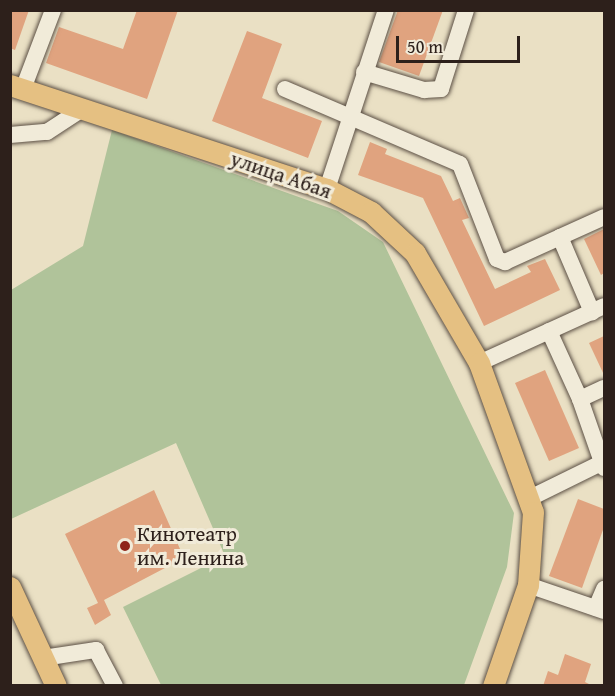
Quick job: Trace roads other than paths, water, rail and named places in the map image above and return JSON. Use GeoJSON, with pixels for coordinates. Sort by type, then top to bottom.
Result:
{"type":"FeatureCollection","features":[{"type":"Feature","properties":{"kind":"main road","name":"улица Абая"},"geometry":{"type":"LineString","coordinates":[[17,87],[327,189],[371,212],[415,253],[479,363],[530,498],[534,544],[528,585],[493,686]]}},
{"type":"Feature","properties":{"kind":"main road"},"geometry":{"type":"LineString","coordinates":[[12,595],[57,686]]}},
{"type":"Feature","properties":{"kind":"street"},"geometry":{"type":"LineString","coordinates":[[17,87],[52,10]]}},
{"type":"Feature","properties":{"kind":"street"},"geometry":{"type":"LineString","coordinates":[[327,189],[386,10]]}},
{"type":"Feature","properties":{"kind":"street"},"geometry":{"type":"LineString","coordinates":[[364,72],[424,90],[441,89],[466,10]]}},
{"type":"Feature","properties":{"kind":"street"},"geometry":{"type":"LineString","coordinates":[[285,89],[460,164],[497,259],[505,262],[604,217]]}},
{"type":"Feature","properties":{"kind":"street"},"geometry":{"type":"LineString","coordinates":[[10,135],[47,132],[82,109]]}},
{"type":"Feature","properties":{"kind":"street"},"geometry":{"type":"LineString","coordinates":[[479,363],[598,309],[560,237]]}},
{"type":"Feature","properties":{"kind":"street"},"geometry":{"type":"LineString","coordinates":[[530,498],[603,466],[580,399],[549,331]]}},
{"type":"Feature","properties":{"kind":"street"},"geometry":{"type":"LineString","coordinates":[[580,399],[604,388]]}},
{"type":"Feature","properties":{"kind":"street"},"geometry":{"type":"LineString","coordinates":[[528,585],[600,610],[604,589]]}},
{"type":"Feature","properties":{"kind":"street"},"geometry":{"type":"LineString","coordinates":[[44,658],[96,650],[115,686]]}},
{"type":"Feature","properties":{"kind":"place","name":"Кинотеатр им. Ленина"},"geometry":{"type":"Point","coordinates":[125,546]}}]}
